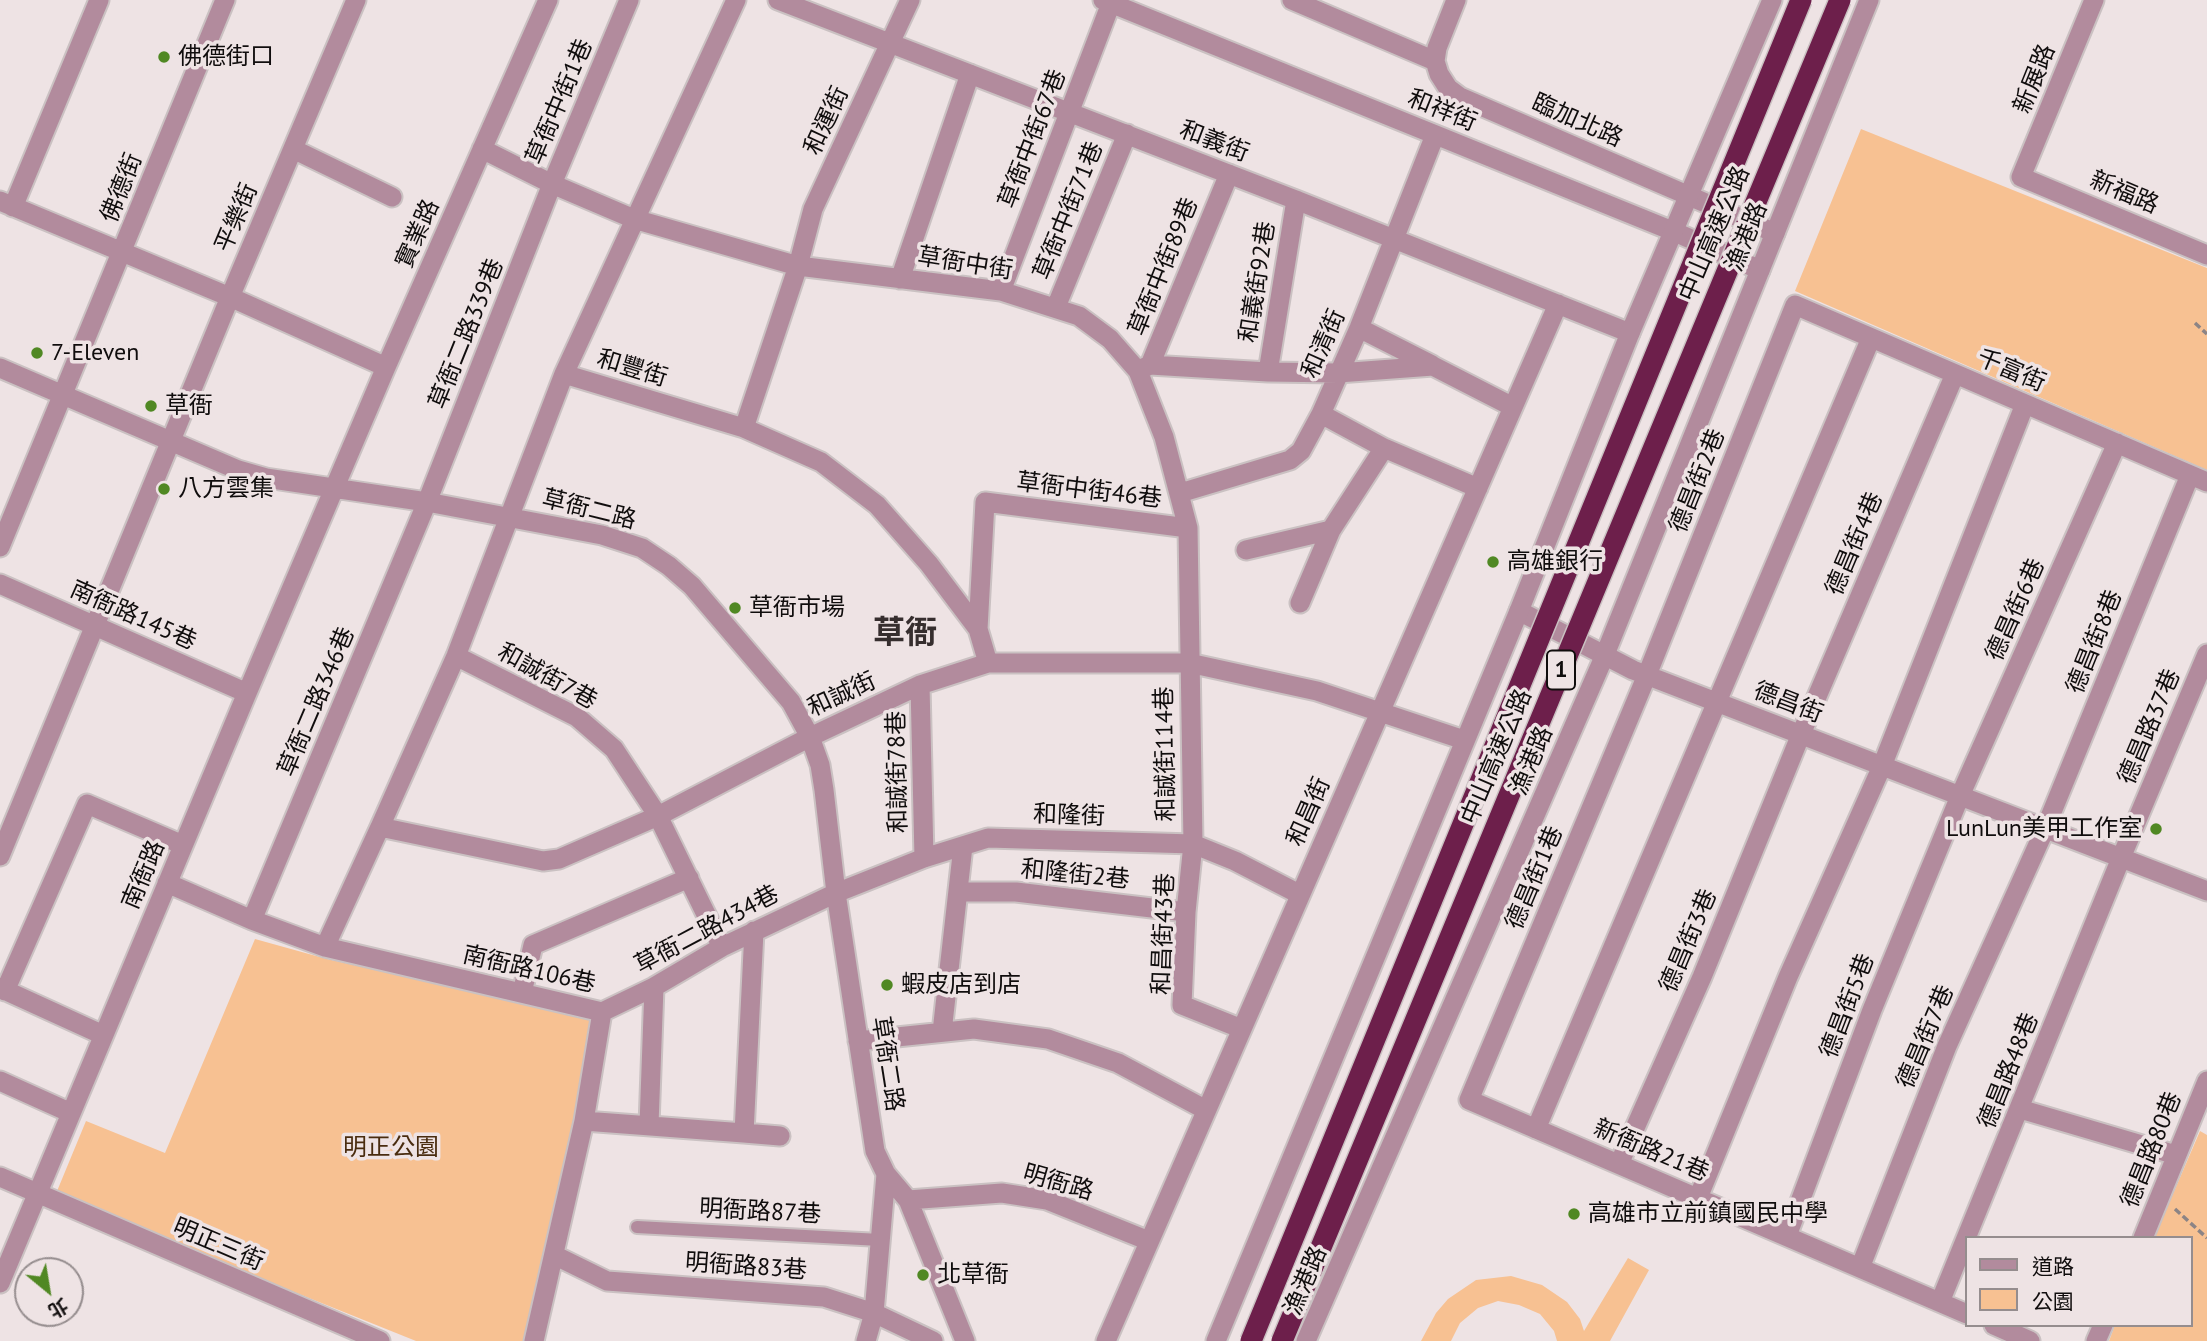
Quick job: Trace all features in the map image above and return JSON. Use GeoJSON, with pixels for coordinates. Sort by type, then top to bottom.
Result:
{"type":"FeatureCollection","features":[{"type":"Feature","properties":{"kind":"highway","name":"中山高速公路"},"geometry":{"type":"LineString","coordinates":[[1251,1341],[1801,0]]}},
{"type":"Feature","properties":{"kind":"highway","name":"中山高速公路"},"geometry":{"type":"LineString","coordinates":[[1282,1341],[1840,0]]}},
{"type":"Feature","properties":{"kind":"street"},"geometry":{"type":"LineString","coordinates":[[99,0],[7,204],[230,297],[386,367]]}},
{"type":"Feature","properties":{"kind":"street","name":"佛德街"},"geometry":{"type":"LineString","coordinates":[[0,547],[225,0]]}},
{"type":"Feature","properties":{"kind":"street","name":"平樂街"},"geometry":{"type":"LineString","coordinates":[[0,856],[170,441],[356,0]]}},
{"type":"Feature","properties":{"kind":"street","name":"實業路"},"geometry":{"type":"LineString","coordinates":[[335,488],[548,0]]}},
{"type":"Feature","properties":{"kind":"street","name":"草衙中街1巷"},"geometry":{"type":"LineString","coordinates":[[552,184],[629,0]]}},
{"type":"Feature","properties":{"kind":"street","name":"和豐街"},"geometry":{"type":"LineString","coordinates":[[736,0],[564,374],[744,428],[821,462],[877,505],[929,564],[978,629],[988,663]]}},
{"type":"Feature","properties":{"kind":"street","name":"和義街"},"geometry":{"type":"LineString","coordinates":[[778,0],[1296,200],[1630,333]]}},
{"type":"Feature","properties":{"kind":"street","name":"和運街"},"geometry":{"type":"LineString","coordinates":[[744,428],[798,266],[813,209],[911,0]]}},
{"type":"Feature","properties":{"kind":"street"},"geometry":{"type":"LineString","coordinates":[[1292,0],[1435,61],[1437,48],[1456,0]]}},
{"type":"Feature","properties":{"kind":"street"},"geometry":{"type":"LineString","coordinates":[[1216,1341],[1630,333],[1772,0]]}},
{"type":"Feature","properties":{"kind":"street","name":"漁港路"},"geometry":{"type":"LineString","coordinates":[[1306,1341],[1604,657],[1869,0]]}},
{"type":"Feature","properties":{"kind":"street","name":"新展路"},"geometry":{"type":"LineString","coordinates":[[2021,177],[2094,0]]}},
{"type":"Feature","properties":{"kind":"street","name":"草衙中街67巷"},"geometry":{"type":"LineString","coordinates":[[1001,292],[1069,112],[1107,1]]}},
{"type":"Feature","properties":{"kind":"street","name":"和祥街"},"geometry":{"type":"LineString","coordinates":[[1107,1],[1675,232],[1760,270]]}},
{"type":"Feature","properties":{"kind":"street","name":"臨加北路"},"geometry":{"type":"LineString","coordinates":[[1435,61],[1448,88],[1460,97],[1775,233]]}},
{"type":"Feature","properties":{"kind":"street"},"geometry":{"type":"LineString","coordinates":[[900,279],[970,74]]}},
{"type":"Feature","properties":{"kind":"street","name":"草衙中街71巷"},"geometry":{"type":"LineString","coordinates":[[1056,307],[1127,134]]}},
{"type":"Feature","properties":{"kind":"street","name":"和清街"},"geometry":{"type":"LineString","coordinates":[[1180,493],[1290,460],[1301,451],[1321,414],[1359,328],[1435,135]]}},
{"type":"Feature","properties":{"kind":"street"},"geometry":{"type":"LineString","coordinates":[[293,149],[392,197]]}},
{"type":"Feature","properties":{"kind":"street","name":"草衙中街"},"geometry":{"type":"LineString","coordinates":[[482,149],[552,184],[634,219],[798,266],[1001,292],[1080,316],[1144,368],[1188,528],[1189,663]]}},
{"type":"Feature","properties":{"kind":"street","name":"草衙中街89巷"},"geometry":{"type":"LineString","coordinates":[[1144,368],[1229,174]]}},
{"type":"Feature","properties":{"kind":"street","name":"新福路"},"geometry":{"type":"LineString","coordinates":[[2021,177],[2207,254]]}},
{"type":"Feature","properties":{"kind":"street","name":"草衙二路339巷"},"geometry":{"type":"LineString","coordinates":[[427,502],[552,184]]}},
{"type":"Feature","properties":{"kind":"street","name":"和義街92巷"},"geometry":{"type":"LineString","coordinates":[[1268,372],[1296,200]]}},
{"type":"Feature","properties":{"kind":"street","name":"和昌街"},"geometry":{"type":"LineString","coordinates":[[1107,1341],[1299,894],[1558,304]]}},
{"type":"Feature","properties":{"kind":"street","name":"千富街"},"geometry":{"type":"LineString","coordinates":[[1795,305],[2198,479]]}},
{"type":"Feature","properties":{"kind":"street","name":"德昌街2巷"},"geometry":{"type":"LineString","coordinates":[[1647,675],[1795,305]]}},
{"type":"Feature","properties":{"kind":"street"},"geometry":{"type":"LineString","coordinates":[[1359,328],[1513,407]]}},
{"type":"Feature","properties":{"kind":"street"},"geometry":{"type":"LineString","coordinates":[[1536,1129],[1871,338]]}},
{"type":"Feature","properties":{"kind":"street"},"geometry":{"type":"LineString","coordinates":[[1144,368],[1338,373],[1433,366]]}},
{"type":"Feature","properties":{"kind":"street","name":"草衙二路"},"geometry":{"type":"LineString","coordinates":[[0,368],[248,473],[508,516],[602,535],[642,548],[668,565],[692,586],[791,702],[810,737],[820,765],[836,893],[875,1150],[886,1174],[908,1200],[965,1341]]}},
{"type":"Feature","properties":{"kind":"street"},"geometry":{"type":"LineString","coordinates":[[325,947],[456,656],[564,374]]}},
{"type":"Feature","properties":{"kind":"street","name":"德昌街4巷"},"geometry":{"type":"LineString","coordinates":[[1801,734],[1955,374]]}},
{"type":"Feature","properties":{"kind":"street"},"geometry":{"type":"LineString","coordinates":[[1698,1198],[1788,976],[1882,766],[2025,404]]}},
{"type":"Feature","properties":{"kind":"street"},"geometry":{"type":"LineString","coordinates":[[1321,414],[1384,448],[1478,488]]}},
{"type":"Feature","properties":{"kind":"street","name":"德昌街6巷"},"geometry":{"type":"LineString","coordinates":[[1960,796],[2116,443]]}},
{"type":"Feature","properties":{"kind":"street"},"geometry":{"type":"LineString","coordinates":[[1300,603],[1331,530],[1384,448]]}},
{"type":"Feature","properties":{"kind":"street","name":"德昌街8巷"},"geometry":{"type":"LineString","coordinates":[[2045,829],[2198,479]]}},
{"type":"Feature","properties":{"kind":"street","name":"南衙路"},"geometry":{"type":"LineString","coordinates":[[0,1283],[335,488]]}},
{"type":"Feature","properties":{"kind":"street","name":"草衙二路346巷"},"geometry":{"type":"LineString","coordinates":[[252,920],[427,502]]}},
{"type":"Feature","properties":{"kind":"street","name":"草衙中街46巷"},"geometry":{"type":"LineString","coordinates":[[978,629],[985,502],[1188,528]]}},
{"type":"Feature","properties":{"kind":"street"},"geometry":{"type":"LineString","coordinates":[[1246,551],[1331,530]]}},
{"type":"Feature","properties":{"kind":"street","name":"南衙路145巷"},"geometry":{"type":"LineString","coordinates":[[0,584],[247,693]]}},
{"type":"Feature","properties":{"kind":"street","name":"德昌街"},"geometry":{"type":"LineString","coordinates":[[1518,611],[1604,657],[1647,675],[2207,891]]}},
{"type":"Feature","properties":{"kind":"street","name":"德昌路37巷"},"geometry":{"type":"LineString","coordinates":[[2121,858],[2207,654]]}},
{"type":"Feature","properties":{"kind":"street","name":"和誠街7巷"},"geometry":{"type":"LineString","coordinates":[[456,656],[577,717],[614,749],[658,816],[722,947]]}},
{"type":"Feature","properties":{"kind":"street","name":"和誠街"},"geometry":{"type":"LineString","coordinates":[[380,827],[543,861],[559,859],[658,816],[810,737],[920,685],[988,663],[1189,663],[1317,691],[1464,740]]}},
{"type":"Feature","properties":{"kind":"street","name":"和誠街114巷"},"geometry":{"type":"LineString","coordinates":[[1189,663],[1193,844]]}},
{"type":"Feature","properties":{"kind":"street","name":"德昌街1巷"},"geometry":{"type":"LineString","coordinates":[[1469,1100],[1647,675]]}},
{"type":"Feature","properties":{"kind":"street","name":"和誠街78巷"},"geometry":{"type":"LineString","coordinates":[[920,685],[924,858]]}},
{"type":"Feature","properties":{"kind":"street","name":"德昌街3巷"},"geometry":{"type":"LineString","coordinates":[[1619,1164],[1702,976],[1801,734]]}},
{"type":"Feature","properties":{"kind":"street","name":"德昌街5巷"},"geometry":{"type":"LineString","coordinates":[[1787,1236],[1872,1010],[1960,796]]}},
{"type":"Feature","properties":{"kind":"street"},"geometry":{"type":"LineString","coordinates":[[103,1035],[3,989],[87,804],[183,845]]}},
{"type":"Feature","properties":{"kind":"street","name":"德昌街7巷"},"geometry":{"type":"LineString","coordinates":[[1860,1268],[1947,1046],[2045,829]]}},
{"type":"Feature","properties":{"kind":"street","name":"和隆街"},"geometry":{"type":"LineString","coordinates":[[836,893],[924,858],[988,838],[1193,844],[1235,861],[1299,894]]}},
{"type":"Feature","properties":{"kind":"street","name":"和昌街43巷"},"geometry":{"type":"LineString","coordinates":[[1193,844],[1186,912],[1182,1005],[1242,1029]]}},
{"type":"Feature","properties":{"kind":"street"},"geometry":{"type":"LineString","coordinates":[[942,1031],[963,846]]}},
{"type":"Feature","properties":{"kind":"street","name":"德昌路48巷"},"geometry":{"type":"LineString","coordinates":[[1967,1236],[2121,858]]}},
{"type":"Feature","properties":{"kind":"street"},"geometry":{"type":"LineString","coordinates":[[522,993],[533,945],[689,878]]}},
{"type":"Feature","properties":{"kind":"street","name":"南衙路106巷"},"geometry":{"type":"LineString","coordinates":[[167,883],[252,920],[325,947],[602,1012],[584,1121],[534,1341]]}},
{"type":"Feature","properties":{"kind":"street","name":"和隆街2巷"},"geometry":{"type":"LineString","coordinates":[[958,892],[1016,892],[1186,912]]}},
{"type":"Feature","properties":{"kind":"street","name":"草衙二路434巷"},"geometry":{"type":"LineString","coordinates":[[602,1012],[654,987],[722,947],[836,893]]}},
{"type":"Feature","properties":{"kind":"street"},"geometry":{"type":"LineString","coordinates":[[744,1133],[754,931]]}},
{"type":"Feature","properties":{"kind":"street"},"geometry":{"type":"LineString","coordinates":[[649,1125],[654,987]]}},
{"type":"Feature","properties":{"kind":"street"},"geometry":{"type":"LineString","coordinates":[[858,1041],[974,1029],[1048,1039],[1118,1063],[1206,1110]]}},
{"type":"Feature","properties":{"kind":"street"},"geometry":{"type":"LineString","coordinates":[[0,1081],[71,1113]]}},
{"type":"Feature","properties":{"kind":"street","name":"德昌路80巷"},"geometry":{"type":"LineString","coordinates":[[2144,1236],[2176,1155],[2201,1113],[2207,1081]]}},
{"type":"Feature","properties":{"kind":"street","name":"新衙路21巷"},"geometry":{"type":"LineString","coordinates":[[1469,1100],[1966,1314]]}},
{"type":"Feature","properties":{"kind":"street"},"geometry":{"type":"LineString","coordinates":[[2020,1109],[2176,1155]]}},
{"type":"Feature","properties":{"kind":"street"},"geometry":{"type":"LineString","coordinates":[[584,1121],[780,1136]]}},
{"type":"Feature","properties":{"kind":"street"},"geometry":{"type":"LineString","coordinates":[[866,1341],[874,1313],[886,1174]]}},
{"type":"Feature","properties":{"kind":"street","name":"明正三街"},"geometry":{"type":"LineString","coordinates":[[0,1177],[353,1336],[380,1341]]}},
{"type":"Feature","properties":{"kind":"street","name":"明衙路"},"geometry":{"type":"LineString","coordinates":[[908,1200],[1002,1193],[1036,1198],[1149,1241]]}},
{"type":"Feature","properties":{"kind":"street","name":"德昌路48巷"},"geometry":{"type":"LineString","coordinates":[[1940,1302],[1966,1239]]}},
{"type":"Feature","properties":{"kind":"street","name":"明衙路83巷"},"geometry":{"type":"LineString","coordinates":[[554,1255],[607,1281],[824,1297],[874,1313],[933,1341]]}},
{"type":"Feature","properties":{"kind":"street"},"geometry":{"type":"LineString","coordinates":[[1998,1327],[2030,1341]]}},
{"type":"Feature","properties":{"kind":"lane","name":"明衙路87巷"},"geometry":{"type":"LineString","coordinates":[[637,1227],[880,1240]]}},
{"type":"Feature","properties":{"kind":"path"},"geometry":{"type":"LineString","coordinates":[[2195,323],[2207,334]]}},
{"type":"Feature","properties":{"kind":"path"},"geometry":{"type":"LineString","coordinates":[[2162,1196],[2207,1238]]}},
{"type":"Feature","properties":{"kind":"green space"},"geometry":{"type":"Polygon","coordinates":[[[1861,129],[2207,268],[2207,470],[1795,291],[1861,129]]]}},
{"type":"Feature","properties":{"kind":"green space","name":"明正公園"},"geometry":{"type":"Polygon","coordinates":[[[255,939],[327,959],[591,1018],[577,1120],[531,1341],[416,1341],[55,1196],[86,1121],[165,1153],[255,939]]]}},
{"type":"Feature","properties":{"kind":"green space"},"geometry":{"type":"Polygon","coordinates":[[[2200,1131],[2207,1135],[2207,1341],[2109,1341],[2114,1327],[2193,1327],[2193,1236],[2155,1236],[2200,1131]]]}},
{"type":"Feature","properties":{"kind":"green space"},"geometry":{"type":"Polygon","coordinates":[[[1628,1258],[1649,1270],[1610,1341],[1557,1341],[1554,1331],[1540,1314],[1519,1305],[1498,1301],[1478,1308],[1460,1323],[1451,1341],[1421,1341],[1436,1313],[1448,1299],[1476,1280],[1511,1276],[1542,1285],[1567,1302],[1580,1319],[1584,1331],[1628,1258]]]}},
{"type":"Feature","properties":{"kind":"place","name":"佛德街口"},"geometry":{"type":"Point","coordinates":[164,57]}},
{"type":"Feature","properties":{"kind":"place","name":"7-Eleven"},"geometry":{"type":"Point","coordinates":[37,353]}},
{"type":"Feature","properties":{"kind":"place","name":"草衙"},"geometry":{"type":"Point","coordinates":[151,406]}},
{"type":"Feature","properties":{"kind":"place","name":"八方雲集"},"geometry":{"type":"Point","coordinates":[164,489]}},
{"type":"Feature","properties":{"kind":"place","name":"高雄銀行"},"geometry":{"type":"Point","coordinates":[1493,562]}},
{"type":"Feature","properties":{"kind":"place","name":"草衙市場"},"geometry":{"type":"Point","coordinates":[735,608]}},
{"type":"Feature","properties":{"kind":"place","name":"LunLun美甲工作室"},"geometry":{"type":"Point","coordinates":[2156,829]}},
{"type":"Feature","properties":{"kind":"place","name":"蝦皮店到店"},"geometry":{"type":"Point","coordinates":[887,985]}},
{"type":"Feature","properties":{"kind":"place","name":"高雄市立前鎮國民中學"},"geometry":{"type":"Point","coordinates":[1574,1214]}},
{"type":"Feature","properties":{"kind":"place","name":"北草衙"},"geometry":{"type":"Point","coordinates":[923,1275]}},
{"type":"Feature","properties":{"kind":"district","name":"草衙"},"geometry":{"type":"Point","coordinates":[905,634]}}]}
